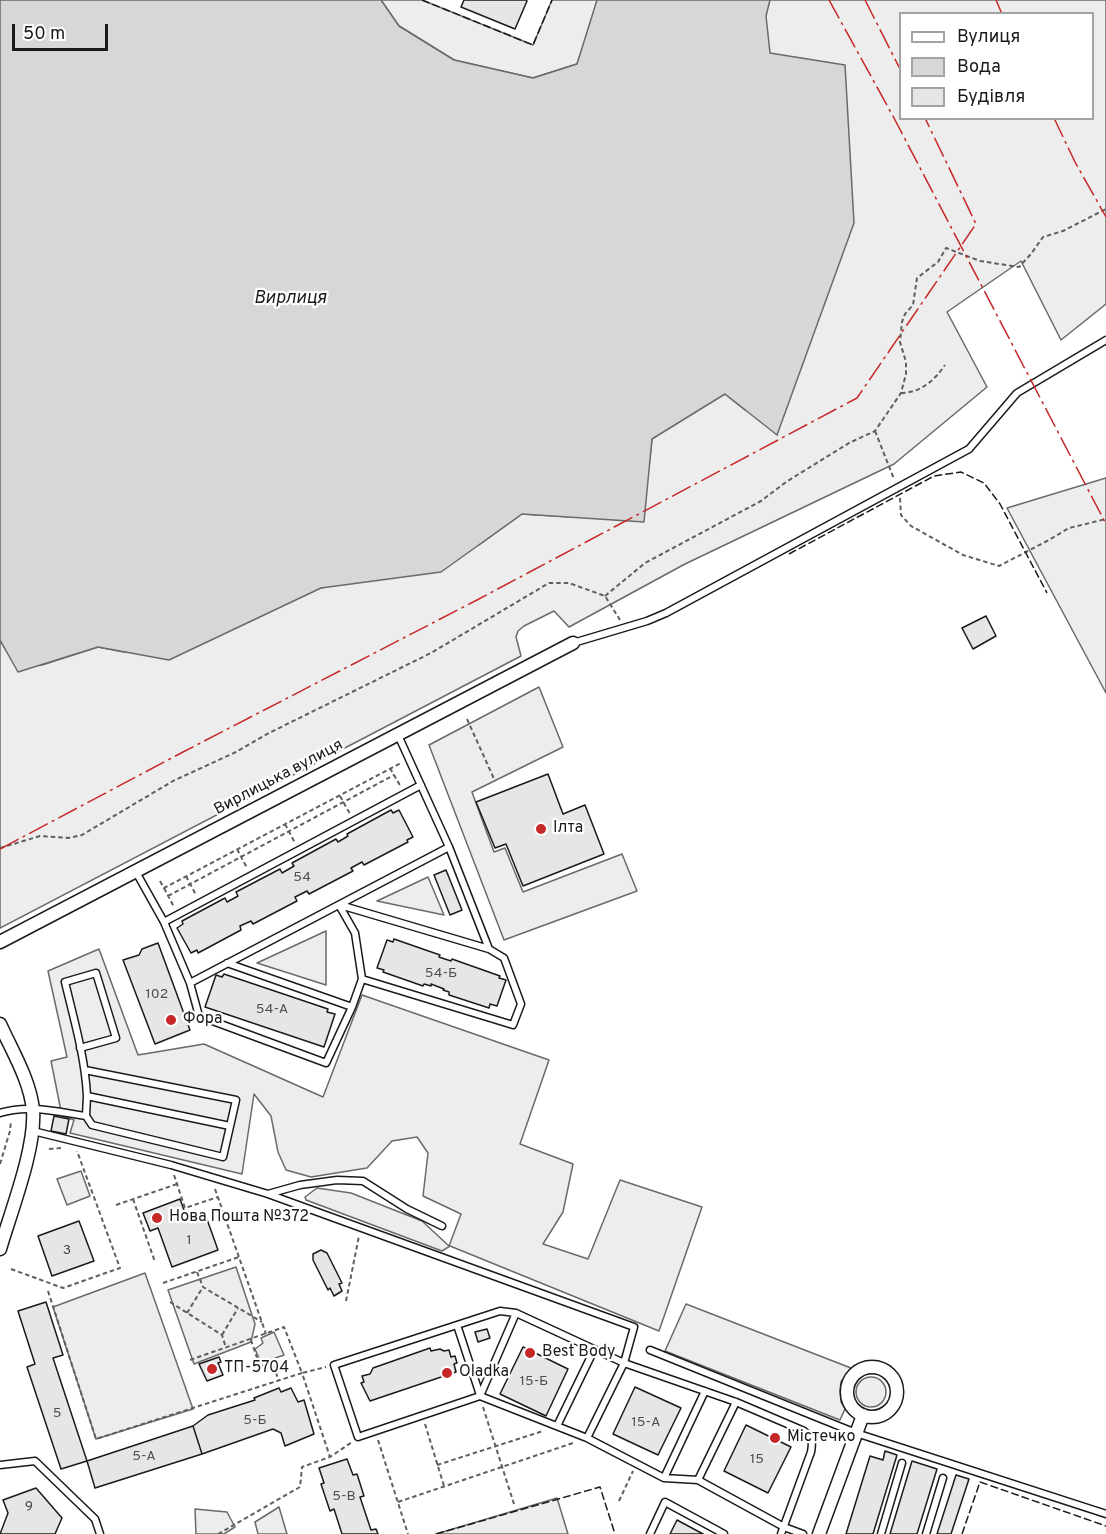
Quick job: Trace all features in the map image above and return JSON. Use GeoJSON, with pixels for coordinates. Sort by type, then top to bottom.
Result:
{"type":"FeatureCollection","features":[{"type":"Feature","properties":{"kind":"street","name":"Вирлицька вулиця"},"geometry":{"type":"LineString","coordinates":[[0,942],[573,643]]}},
{"type":"Feature","properties":{"kind":"street"},"geometry":{"type":"LineString","coordinates":[[0,1024],[23,1074],[33,1109],[32,1131],[0,1249]]}},
{"type":"Feature","properties":{"kind":"street"},"geometry":{"type":"LineString","coordinates":[[878,1368],[891,1377],[896,1392],[895,1400],[886,1412],[871,1417],[863,1415],[850,1405],[847,1397],[849,1381],[861,1369],[878,1368]]}},
{"type":"Feature","properties":{"kind":"street"},"geometry":{"type":"LineString","coordinates":[[819,1534],[863,1415]]}},
{"type":"Feature","properties":{"kind":"lane"},"geometry":{"type":"LineString","coordinates":[[573,643],[666,613],[969,449],[1017,393],[1106,340]]}},
{"type":"Feature","properties":{"kind":"lane"},"geometry":{"type":"LineString","coordinates":[[398,735],[449,846],[489,949]]}},
{"type":"Feature","properties":{"kind":"lane"},"geometry":{"type":"LineString","coordinates":[[164,922],[250,874],[421,785]]}},
{"type":"Feature","properties":{"kind":"lane"},"geometry":{"type":"LineString","coordinates":[[190,983],[449,846]]}},
{"type":"Feature","properties":{"kind":"lane"},"geometry":{"type":"LineString","coordinates":[[136,872],[164,922],[190,983],[199,1016],[326,1063],[352,1007],[362,979],[355,933],[339,905]]}},
{"type":"Feature","properties":{"kind":"lane"},"geometry":{"type":"LineString","coordinates":[[339,905],[489,949],[504,958],[521,1004],[513,1025],[362,979]]}},
{"type":"Feature","properties":{"kind":"lane"},"geometry":{"type":"LineString","coordinates":[[227,963],[352,1007]]}},
{"type":"Feature","properties":{"kind":"lane"},"geometry":{"type":"LineString","coordinates":[[80,1048],[116,1038],[96,973],[65,982],[80,1048],[86,1070],[86,1116],[92,1125],[223,1157],[236,1100],[86,1070]]}},
{"type":"Feature","properties":{"kind":"lane"},"geometry":{"type":"LineString","coordinates":[[87,1096],[230,1126]]}},
{"type":"Feature","properties":{"kind":"lane"},"geometry":{"type":"LineString","coordinates":[[0,1113],[11,1109],[33,1109],[86,1116]]}},
{"type":"Feature","properties":{"kind":"lane"},"geometry":{"type":"LineString","coordinates":[[32,1131],[73,1139],[171,1165],[267,1194],[634,1327],[624,1363],[587,1438]]}},
{"type":"Feature","properties":{"kind":"lane"},"geometry":{"type":"LineString","coordinates":[[267,1194],[300,1185],[337,1180],[363,1181],[407,1209],[442,1226]]}},
{"type":"Feature","properties":{"kind":"lane"},"geometry":{"type":"LineString","coordinates":[[783,1531],[811,1452],[810,1436],[804,1431],[736,1402],[624,1363],[516,1313],[500,1311],[334,1365],[358,1437],[480,1396],[587,1438],[664,1478],[698,1480],[783,1531],[803,1534]]}},
{"type":"Feature","properties":{"kind":"lane"},"geometry":{"type":"LineString","coordinates":[[480,1396],[516,1313]]}},
{"type":"Feature","properties":{"kind":"lane"},"geometry":{"type":"LineString","coordinates":[[457,1324],[480,1396]]}},
{"type":"Feature","properties":{"kind":"lane"},"geometry":{"type":"LineString","coordinates":[[557,1426],[594,1350]]}},
{"type":"Feature","properties":{"kind":"lane"},"geometry":{"type":"LineString","coordinates":[[650,1350],[856,1433],[1106,1514]]}},
{"type":"Feature","properties":{"kind":"lane"},"geometry":{"type":"LineString","coordinates":[[664,1478],[705,1391]]}},
{"type":"Feature","properties":{"kind":"lane"},"geometry":{"type":"LineString","coordinates":[[698,1480],[736,1402]]}},
{"type":"Feature","properties":{"kind":"lane"},"geometry":{"type":"LineString","coordinates":[[0,1465],[35,1461],[95,1520],[100,1534]]}},
{"type":"Feature","properties":{"kind":"lane"},"geometry":{"type":"LineString","coordinates":[[881,1534],[902,1463]]}},
{"type":"Feature","properties":{"kind":"lane"},"geometry":{"type":"LineString","coordinates":[[926,1534],[943,1478]]}},
{"type":"Feature","properties":{"kind":"lane"},"geometry":{"type":"LineString","coordinates":[[650,1534],[665,1502],[724,1534]]}},
{"type":"Feature","properties":{"kind":"path"},"geometry":{"type":"LineString","coordinates":[[605,596],[645,563],[761,501],[786,482],[849,443],[875,431],[901,393],[906,374],[906,362],[900,342],[902,322],[913,304],[917,279],[938,262],[946,248],[980,261],[1018,267],[1043,237],[1063,231],[1106,209]]}},
{"type":"Feature","properties":{"kind":"path"},"geometry":{"type":"LineString","coordinates":[[901,393],[913,393],[923,388],[945,365]]}},
{"type":"Feature","properties":{"kind":"path"},"geometry":{"type":"LineString","coordinates":[[875,431],[897,488],[901,515],[911,526],[963,555],[999,566],[1069,528],[1106,519]]}},
{"type":"Feature","properties":{"kind":"path"},"geometry":{"type":"LineString","coordinates":[[0,848],[40,836],[68,838],[82,835],[174,782],[431,653],[549,583],[569,583],[605,596],[625,628]]}},
{"type":"Feature","properties":{"kind":"path"},"geometry":{"type":"LineString","coordinates":[[467,719],[495,781]]}},
{"type":"Feature","properties":{"kind":"path"},"geometry":{"type":"LineString","coordinates":[[164,888],[409,759]]}},
{"type":"Feature","properties":{"kind":"path"},"geometry":{"type":"LineString","coordinates":[[390,768],[405,794]]}},
{"type":"Feature","properties":{"kind":"path"},"geometry":{"type":"LineString","coordinates":[[168,896],[394,776]]}},
{"type":"Feature","properties":{"kind":"path"},"geometry":{"type":"LineString","coordinates":[[340,796],[353,820]]}},
{"type":"Feature","properties":{"kind":"path"},"geometry":{"type":"LineString","coordinates":[[285,824],[298,850]]}},
{"type":"Feature","properties":{"kind":"path"},"geometry":{"type":"LineString","coordinates":[[237,849],[250,874]]}},
{"type":"Feature","properties":{"kind":"path"},"geometry":{"type":"LineString","coordinates":[[186,876],[200,902]]}},
{"type":"Feature","properties":{"kind":"path"},"geometry":{"type":"LineString","coordinates":[[160,881],[178,914]]}},
{"type":"Feature","properties":{"kind":"path"},"geometry":{"type":"LineString","coordinates":[[0,1164],[10,1131],[11,1109]]}},
{"type":"Feature","properties":{"kind":"path"},"geometry":{"type":"LineString","coordinates":[[11,1269],[63,1288],[120,1268],[73,1139]]}},
{"type":"Feature","properties":{"kind":"path"},"geometry":{"type":"LineString","coordinates":[[171,1165],[185,1208],[218,1197]]}},
{"type":"Feature","properties":{"kind":"path"},"geometry":{"type":"LineString","coordinates":[[211,1178],[266,1334]]}},
{"type":"Feature","properties":{"kind":"path"},"geometry":{"type":"LineString","coordinates":[[116,1205],[177,1184]]}},
{"type":"Feature","properties":{"kind":"path"},"geometry":{"type":"LineString","coordinates":[[134,1199],[155,1262]]}},
{"type":"Feature","properties":{"kind":"path"},"geometry":{"type":"LineString","coordinates":[[346,1301],[360,1227]]}},
{"type":"Feature","properties":{"kind":"path"},"geometry":{"type":"LineString","coordinates":[[163,1284],[239,1257]]}},
{"type":"Feature","properties":{"kind":"path"},"geometry":{"type":"LineString","coordinates":[[197,1272],[203,1287],[262,1322]]}},
{"type":"Feature","properties":{"kind":"path"},"geometry":{"type":"LineString","coordinates":[[187,1313],[203,1287]]}},
{"type":"Feature","properties":{"kind":"path"},"geometry":{"type":"LineString","coordinates":[[48,1291],[96,1439],[302,1373],[334,1365]]}},
{"type":"Feature","properties":{"kind":"path"},"geometry":{"type":"LineString","coordinates":[[170,1302],[222,1335],[226,1348]]}},
{"type":"Feature","properties":{"kind":"path"},"geometry":{"type":"LineString","coordinates":[[222,1335],[238,1308]]}},
{"type":"Feature","properties":{"kind":"path"},"geometry":{"type":"LineString","coordinates":[[190,1360],[284,1327],[330,1457]]}},
{"type":"Feature","properties":{"kind":"path"},"geometry":{"type":"LineString","coordinates":[[250,1339],[260,1367],[272,1362],[279,1381]]}},
{"type":"Feature","properties":{"kind":"path"},"geometry":{"type":"LineString","coordinates":[[480,1396],[514,1504]]}},
{"type":"Feature","properties":{"kind":"path"},"geometry":{"type":"LineString","coordinates":[[422,1415],[444,1486]]}},
{"type":"Feature","properties":{"kind":"path"},"geometry":{"type":"LineString","coordinates":[[437,1465],[557,1426]]}},
{"type":"Feature","properties":{"kind":"path"},"geometry":{"type":"LineString","coordinates":[[375,1431],[408,1534]]}},
{"type":"Feature","properties":{"kind":"path"},"geometry":{"type":"LineString","coordinates":[[218,1534],[300,1487],[302,1467],[330,1457],[358,1437]]}},
{"type":"Feature","properties":{"kind":"path"},"geometry":{"type":"LineString","coordinates":[[398,1502],[587,1438]]}},
{"type":"Feature","properties":{"kind":"path"},"geometry":{"type":"LineString","coordinates":[[619,1501],[637,1464]]}},
{"type":"Feature","properties":{"kind":"shaded area"},"geometry":{"type":"Polygon","coordinates":[[[381,0],[422,0],[533,45],[552,0],[601,0],[577,64],[533,78],[454,60],[399,26],[381,0]]]}},
{"type":"Feature","properties":{"kind":"shaded area"},"geometry":{"type":"Polygon","coordinates":[[[729,0],[1106,0],[1106,304],[1061,340],[1021,261],[947,312],[987,387],[894,464],[685,564],[569,627],[554,611],[524,626],[518,631],[516,637],[521,656],[0,928],[0,640],[5,649],[42,665],[98,647],[124,652],[321,588],[479,545],[522,514],[572,517],[649,466],[652,439],[668,418],[725,394],[745,410],[755,64],[729,0]]]}},
{"type":"Feature","properties":{"kind":"shaded area"},"geometry":{"type":"Polygon","coordinates":[[[1106,478],[1106,693],[1007,508],[1106,478]]]}},
{"type":"Feature","properties":{"kind":"shaded area"},"geometry":{"type":"Polygon","coordinates":[[[539,687],[563,747],[472,792],[494,852],[505,848],[523,892],[622,854],[637,891],[504,940],[429,745],[539,687]]]}},
{"type":"Feature","properties":{"kind":"shaded area"},"geometry":{"type":"Polygon","coordinates":[[[428,877],[444,915],[377,901],[428,877]]]}},
{"type":"Feature","properties":{"kind":"shaded area"},"geometry":{"type":"Polygon","coordinates":[[[326,931],[326,985],[257,963],[326,931]]]}},
{"type":"Feature","properties":{"kind":"shaded area"},"geometry":{"type":"Polygon","coordinates":[[[99,949],[138,1055],[204,1044],[323,1097],[362,995],[549,1060],[520,1144],[573,1164],[563,1212],[543,1244],[588,1259],[620,1180],[702,1207],[659,1331],[450,1246],[442,1251],[306,1200],[305,1197],[317,1188],[351,1193],[422,1221],[449,1246],[461,1214],[423,1196],[428,1153],[417,1137],[392,1141],[367,1168],[311,1177],[286,1170],[278,1152],[271,1116],[254,1094],[242,1174],[70,1133],[74,1120],[62,1116],[51,1061],[67,1057],[48,971],[99,949]]]}},
{"type":"Feature","properties":{"kind":"shaded area"},"geometry":{"type":"Polygon","coordinates":[[[81,1171],[90,1196],[67,1205],[57,1179],[81,1171]]]}},
{"type":"Feature","properties":{"kind":"shaded area"},"geometry":{"type":"Polygon","coordinates":[[[236,1267],[255,1324],[251,1342],[194,1364],[168,1290],[236,1267]]]}},
{"type":"Feature","properties":{"kind":"shaded area"},"geometry":{"type":"Polygon","coordinates":[[[145,1273],[193,1409],[96,1439],[53,1307],[145,1273]]]}},
{"type":"Feature","properties":{"kind":"shaded area"},"geometry":{"type":"Polygon","coordinates":[[[686,1304],[851,1368],[841,1382],[841,1402],[845,1409],[840,1420],[665,1351],[686,1304]]]}},
{"type":"Feature","properties":{"kind":"shaded area"},"geometry":{"type":"Polygon","coordinates":[[[274,1332],[284,1355],[261,1363],[255,1349],[263,1343],[261,1338],[274,1332]]]}},
{"type":"Feature","properties":{"kind":"shaded area"},"geometry":{"type":"Polygon","coordinates":[[[871,1377],[881,1382],[886,1392],[881,1402],[871,1407],[861,1402],[856,1392],[861,1382],[871,1377]]]}},
{"type":"Feature","properties":{"kind":"shaded area"},"geometry":{"type":"Polygon","coordinates":[[[557,1498],[568,1534],[436,1534],[557,1498]]]}},
{"type":"Feature","properties":{"kind":"shaded area"},"geometry":{"type":"Polygon","coordinates":[[[279,1507],[287,1534],[258,1534],[255,1522],[279,1507]]]}},
{"type":"Feature","properties":{"kind":"shaded area"},"geometry":{"type":"Polygon","coordinates":[[[195,1509],[227,1512],[235,1527],[224,1534],[196,1534],[195,1509]]]}},
{"type":"Feature","properties":{"kind":"water","name":"Вирлиця"},"geometry":{"type":"Polygon","coordinates":[[[0,0],[381,0],[399,26],[454,60],[533,78],[577,64],[597,0],[770,0],[766,16],[770,53],[845,65],[854,223],[777,435],[725,394],[652,439],[644,522],[522,514],[441,572],[321,588],[169,660],[98,647],[18,672],[0,640],[0,0]]]}},
{"type":"Feature","properties":{"kind":"building"},"geometry":{"type":"Polygon","coordinates":[[[464,0],[527,1],[515,29],[461,7],[464,0]]]}},
{"type":"Feature","properties":{"kind":"building"},"geometry":{"type":"Polygon","coordinates":[[[986,616],[996,636],[973,649],[962,628],[986,616]]]}},
{"type":"Feature","properties":{"kind":"building","name":"Ілта"},"geometry":{"type":"Polygon","coordinates":[[[548,774],[563,814],[585,805],[604,854],[523,886],[506,844],[495,848],[476,802],[548,774]]]}},
{"type":"Feature","properties":{"kind":"building"},"geometry":{"type":"Polygon","coordinates":[[[391,810],[393,813],[399,810],[413,837],[407,840],[408,842],[364,865],[362,862],[351,868],[353,871],[309,894],[307,891],[295,897],[297,901],[253,924],[251,921],[240,926],[241,930],[198,953],[197,950],[191,953],[177,928],[183,924],[182,921],[225,898],[227,902],[238,896],[236,892],[280,869],[282,873],[294,866],[292,863],[336,839],[338,842],[348,836],[347,834],[391,810]]]}},
{"type":"Feature","properties":{"kind":"building"},"geometry":{"type":"Polygon","coordinates":[[[446,870],[462,910],[450,915],[434,875],[446,870]]]}},
{"type":"Feature","properties":{"kind":"building"},"geometry":{"type":"Polygon","coordinates":[[[394,939],[440,955],[439,957],[451,961],[452,959],[500,976],[499,978],[506,980],[497,1006],[490,1004],[489,1008],[449,995],[449,992],[431,984],[431,986],[424,984],[423,986],[383,972],[384,970],[377,968],[387,940],[393,942],[394,939]]]}},
{"type":"Feature","properties":{"kind":"building"},"geometry":{"type":"Polygon","coordinates":[[[158,943],[190,1030],[155,1044],[123,960],[139,955],[142,949],[158,943]]]}},
{"type":"Feature","properties":{"kind":"building"},"geometry":{"type":"Polygon","coordinates":[[[224,974],[328,1009],[327,1012],[335,1014],[324,1047],[205,1007],[216,975],[222,977],[224,974]]]}},
{"type":"Feature","properties":{"kind":"building"},"geometry":{"type":"Polygon","coordinates":[[[54,1116],[69,1119],[66,1134],[51,1131],[54,1116]]]}},
{"type":"Feature","properties":{"kind":"building"},"geometry":{"type":"Polygon","coordinates":[[[180,1199],[187,1218],[204,1211],[218,1250],[172,1267],[158,1228],[150,1231],[143,1213],[180,1199]]]}},
{"type":"Feature","properties":{"kind":"building"},"geometry":{"type":"Polygon","coordinates":[[[79,1221],[94,1261],[52,1276],[38,1236],[79,1221]]]}},
{"type":"Feature","properties":{"kind":"building"},"geometry":{"type":"Polygon","coordinates":[[[321,1250],[327,1253],[342,1283],[339,1284],[342,1291],[334,1296],[330,1288],[328,1290],[313,1260],[313,1254],[321,1250]]]}},
{"type":"Feature","properties":{"kind":"building"},"geometry":{"type":"Polygon","coordinates":[[[46,1302],[63,1355],[53,1358],[87,1461],[61,1469],[27,1367],[35,1364],[18,1311],[46,1302]]]}},
{"type":"Feature","properties":{"kind":"building"},"geometry":{"type":"Polygon","coordinates":[[[487,1329],[490,1338],[478,1342],[475,1332],[487,1329]]]}},
{"type":"Feature","properties":{"kind":"building"},"geometry":{"type":"Polygon","coordinates":[[[523,1347],[568,1369],[546,1416],[500,1394],[523,1347]]]}},
{"type":"Feature","properties":{"kind":"building"},"geometry":{"type":"Polygon","coordinates":[[[430,1348],[431,1351],[449,1350],[451,1357],[455,1356],[456,1372],[370,1401],[361,1383],[364,1382],[362,1376],[370,1374],[373,1368],[430,1348]]]}},
{"type":"Feature","properties":{"kind":"building","name":"ТП-5704"},"geometry":{"type":"Polygon","coordinates":[[[219,1357],[221,1362],[218,1363],[223,1375],[207,1381],[199,1364],[219,1357]]]}},
{"type":"Feature","properties":{"kind":"building"},"geometry":{"type":"Polygon","coordinates":[[[635,1387],[681,1408],[658,1455],[613,1434],[635,1387]]]}},
{"type":"Feature","properties":{"kind":"building"},"geometry":{"type":"Polygon","coordinates":[[[279,1388],[281,1392],[291,1388],[298,1402],[304,1400],[314,1434],[285,1446],[281,1433],[273,1429],[202,1454],[193,1426],[208,1415],[255,1400],[254,1398],[279,1388]]]}},
{"type":"Feature","properties":{"kind":"building"},"geometry":{"type":"Polygon","coordinates":[[[746,1425],[791,1447],[768,1493],[724,1471],[746,1425]]]}},
{"type":"Feature","properties":{"kind":"building"},"geometry":{"type":"Polygon","coordinates":[[[193,1426],[202,1454],[95,1488],[87,1461],[193,1426]]]}},
{"type":"Feature","properties":{"kind":"building"},"geometry":{"type":"Polygon","coordinates":[[[885,1451],[897,1455],[873,1534],[846,1534],[870,1456],[883,1460],[885,1451]]]}},
{"type":"Feature","properties":{"kind":"building"},"geometry":{"type":"Polygon","coordinates":[[[347,1459],[353,1475],[357,1474],[364,1496],[360,1497],[371,1530],[376,1529],[378,1534],[342,1534],[334,1509],[330,1511],[321,1484],[324,1483],[319,1468],[347,1459]]]}},
{"type":"Feature","properties":{"kind":"building"},"geometry":{"type":"Polygon","coordinates":[[[912,1461],[937,1469],[917,1534],[890,1534],[912,1461]]]}},
{"type":"Feature","properties":{"kind":"building"},"geometry":{"type":"Polygon","coordinates":[[[956,1475],[969,1479],[951,1534],[937,1534],[956,1475]]]}},
{"type":"Feature","properties":{"kind":"building"},"geometry":{"type":"Polygon","coordinates":[[[36,1488],[62,1518],[55,1534],[0,1534],[8,1513],[3,1500],[36,1488]]]}},
{"type":"Feature","properties":{"kind":"building"},"geometry":{"type":"Polygon","coordinates":[[[677,1520],[703,1534],[670,1534],[677,1520]]]}},
{"type":"Feature","properties":{"kind":"fence"},"geometry":{"type":"LineString","coordinates":[[422,0],[533,45],[552,0]]}},
{"type":"Feature","properties":{"kind":"fence"},"geometry":{"type":"LineString","coordinates":[[789,554],[934,476],[961,472],[984,483],[1000,504],[1047,593]]}},
{"type":"Feature","properties":{"kind":"fence"},"geometry":{"type":"LineString","coordinates":[[962,1534],[980,1482],[1106,1526]]}},
{"type":"Feature","properties":{"kind":"fence"},"geometry":{"type":"LineString","coordinates":[[436,1534],[600,1487],[615,1534]]}},
{"type":"Feature","properties":{"kind":"power"},"geometry":{"type":"LineString","coordinates":[[829,0],[894,118],[1106,524]]}},
{"type":"Feature","properties":{"kind":"power"},"geometry":{"type":"LineString","coordinates":[[865,0],[899,67]]}},
{"type":"Feature","properties":{"kind":"power"},"geometry":{"type":"LineString","coordinates":[[996,0],[1001,12]]}},
{"type":"Feature","properties":{"kind":"power"},"geometry":{"type":"LineString","coordinates":[[0,849],[857,398],[976,224],[926,120]]}},
{"type":"Feature","properties":{"kind":"power"},"geometry":{"type":"LineString","coordinates":[[1055,120],[1075,162],[1106,217]]}},
{"type":"Feature","properties":{"kind":"place","name":"Ілта"},"geometry":{"type":"Point","coordinates":[541,829]}},
{"type":"Feature","properties":{"kind":"place","name":"Фора"},"geometry":{"type":"Point","coordinates":[171,1020]}},
{"type":"Feature","properties":{"kind":"place","name":"Нова Пошта №372"},"geometry":{"type":"Point","coordinates":[157,1218]}},
{"type":"Feature","properties":{"kind":"place","name":"Best Body"},"geometry":{"type":"Point","coordinates":[530,1353]}},
{"type":"Feature","properties":{"kind":"place","name":"ТП-5704"},"geometry":{"type":"Point","coordinates":[212,1369]}},
{"type":"Feature","properties":{"kind":"place","name":"Oladka"},"geometry":{"type":"Point","coordinates":[447,1373]}},
{"type":"Feature","properties":{"kind":"place","name":"Містечко"},"geometry":{"type":"Point","coordinates":[775,1438]}}]}
